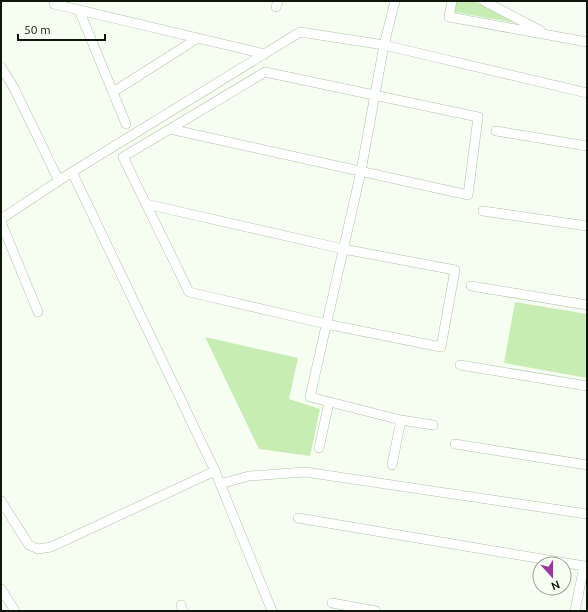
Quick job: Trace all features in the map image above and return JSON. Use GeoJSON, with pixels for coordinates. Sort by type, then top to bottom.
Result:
{"type":"FeatureCollection","features":[{"type":"Feature","properties":{"kind":"street"},"geometry":{"type":"LineString","coordinates":[[395,1],[384,45],[361,170],[310,397],[401,420],[433,425]]}},
{"type":"Feature","properties":{"kind":"street"},"geometry":{"type":"LineString","coordinates":[[452,1],[449,17],[587,42]]}},
{"type":"Feature","properties":{"kind":"street"},"geometry":{"type":"LineString","coordinates":[[484,1],[549,36]]}},
{"type":"Feature","properties":{"kind":"street"},"geometry":{"type":"LineString","coordinates":[[54,4],[265,54]]}},
{"type":"Feature","properties":{"kind":"street"},"geometry":{"type":"LineString","coordinates":[[79,10],[126,124]]}},
{"type":"Feature","properties":{"kind":"street"},"geometry":{"type":"LineString","coordinates":[[38,312],[1,220],[72,172],[300,32],[384,45],[587,93]]}},
{"type":"Feature","properties":{"kind":"street"},"geometry":{"type":"LineString","coordinates":[[113,92],[198,38]]}},
{"type":"Feature","properties":{"kind":"street"},"geometry":{"type":"LineString","coordinates":[[1,67],[14,88],[59,181]]}},
{"type":"Feature","properties":{"kind":"street"},"geometry":{"type":"LineString","coordinates":[[146,204],[343,249],[455,270],[441,347],[326,324],[189,292],[123,157],[265,72],[478,117],[468,195],[361,170],[170,129]]}},
{"type":"Feature","properties":{"kind":"street"},"geometry":{"type":"LineString","coordinates":[[496,131],[587,146]]}},
{"type":"Feature","properties":{"kind":"street"},"geometry":{"type":"LineString","coordinates":[[72,172],[215,471],[272,611]]}},
{"type":"Feature","properties":{"kind":"street"},"geometry":{"type":"LineString","coordinates":[[483,212],[587,226]]}},
{"type":"Feature","properties":{"kind":"street"},"geometry":{"type":"LineString","coordinates":[[471,286],[587,305]]}},
{"type":"Feature","properties":{"kind":"street"},"geometry":{"type":"LineString","coordinates":[[460,365],[587,386]]}},
{"type":"Feature","properties":{"kind":"street"},"geometry":{"type":"LineString","coordinates":[[318,448],[329,402]]}},
{"type":"Feature","properties":{"kind":"street"},"geometry":{"type":"LineString","coordinates":[[392,465],[401,420]]}},
{"type":"Feature","properties":{"kind":"street"},"geometry":{"type":"LineString","coordinates":[[455,444],[587,465]]}},
{"type":"Feature","properties":{"kind":"street"},"geometry":{"type":"LineString","coordinates":[[1,501],[29,545],[38,549],[51,547],[215,471]]}},
{"type":"Feature","properties":{"kind":"street"},"geometry":{"type":"LineString","coordinates":[[220,484],[249,476],[305,472],[587,514]]}},
{"type":"Feature","properties":{"kind":"street"},"geometry":{"type":"LineString","coordinates":[[298,518],[584,566],[575,611]]}},
{"type":"Feature","properties":{"kind":"street"},"geometry":{"type":"LineString","coordinates":[[1,589],[15,611]]}},
{"type":"Feature","properties":{"kind":"street"},"geometry":{"type":"LineString","coordinates":[[335,611],[332,603],[376,611]]}},
{"type":"Feature","properties":{"kind":"green space"},"geometry":{"type":"Polygon","coordinates":[[[457,1],[474,1],[516,23],[454,12],[457,1]]]}},
{"type":"Feature","properties":{"kind":"green space"},"geometry":{"type":"Polygon","coordinates":[[[515,302],[587,314],[587,378],[504,363],[515,302]]]}},
{"type":"Feature","properties":{"kind":"green space"},"geometry":{"type":"Polygon","coordinates":[[[205,337],[298,358],[289,399],[320,409],[310,456],[259,449],[205,337]]]}}]}
